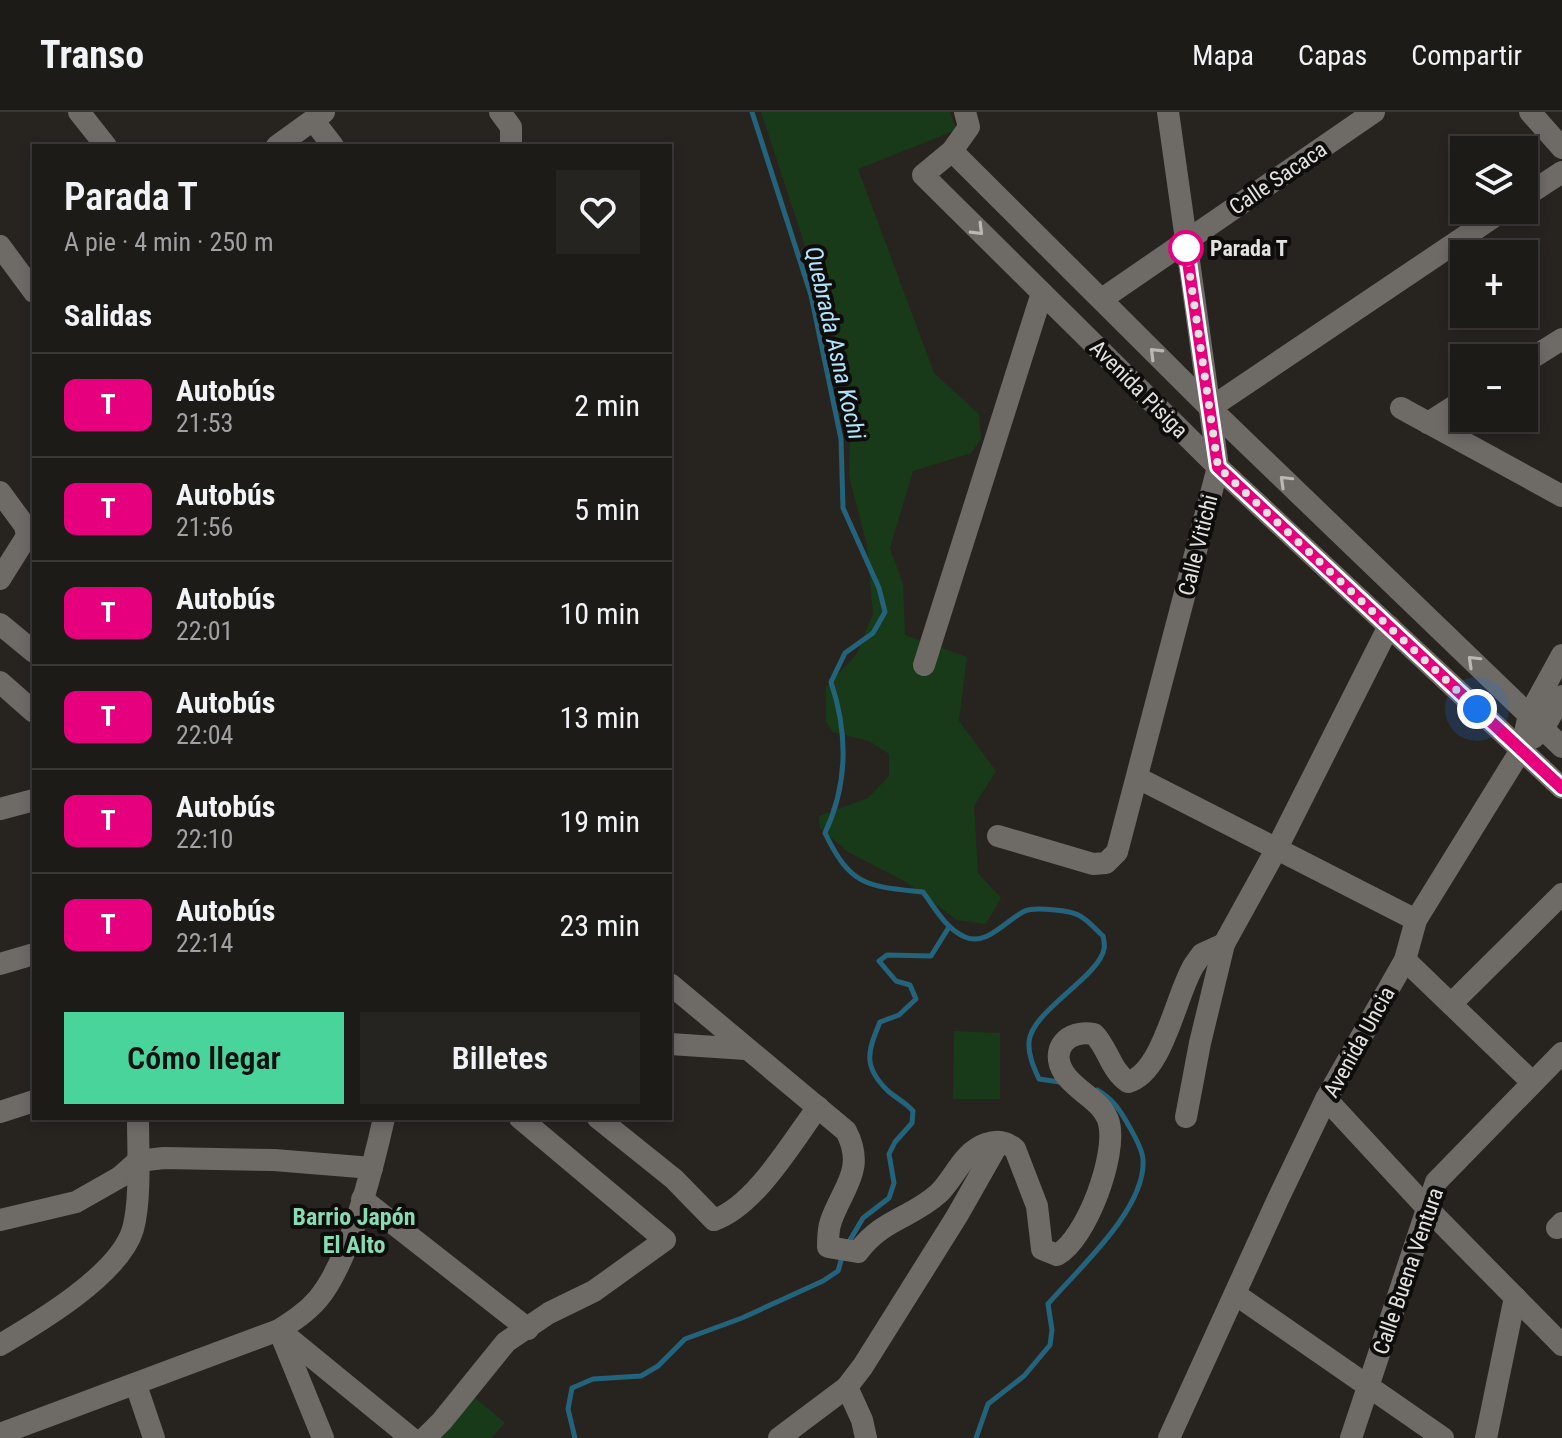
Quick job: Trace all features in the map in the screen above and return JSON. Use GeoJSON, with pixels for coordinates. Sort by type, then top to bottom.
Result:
{"type":"FeatureCollection","features":[{"type":"Feature","properties":{"kind":"street"},"geometry":{"type":"LineString","coordinates":[[79,112],[104,144]]}},
{"type":"Feature","properties":{"kind":"street"},"geometry":{"type":"LineString","coordinates":[[500,112],[511,127],[511,144]]}},
{"type":"Feature","properties":{"kind":"street","name":"Avenida Pisiga"},"geometry":{"type":"LineString","coordinates":[[965,112],[969,127],[952,151],[923,175],[1218,467],[1562,788]]}},
{"type":"Feature","properties":{"kind":"street","name":"Calle Vitichi"},"geometry":{"type":"LineString","coordinates":[[998,836],[1093,864],[1106,863],[1117,852],[1218,467],[1168,112]]}},
{"type":"Feature","properties":{"kind":"street","name":"Calle Sacaca"},"geometry":{"type":"LineString","coordinates":[[1102,299],[1346,122],[1374,112]]}},
{"type":"Feature","properties":{"kind":"street"},"geometry":{"type":"LineString","coordinates":[[1530,112],[1562,148]]}},
{"type":"Feature","properties":{"kind":"street"},"geometry":{"type":"LineString","coordinates":[[280,144],[318,116],[332,144]]}},
{"type":"Feature","properties":{"kind":"street","name":"Avenida Pisiga"},"geometry":{"type":"LineString","coordinates":[[952,151],[1210,408],[1562,747]]}},
{"type":"Feature","properties":{"kind":"street"},"geometry":{"type":"LineString","coordinates":[[1538,188],[1562,172]]}},
{"type":"Feature","properties":{"kind":"street"},"geometry":{"type":"LineString","coordinates":[[1210,408],[1483,224]]}},
{"type":"Feature","properties":{"kind":"street"},"geometry":{"type":"LineString","coordinates":[[0,246],[32,289]]}},
{"type":"Feature","properties":{"kind":"street"},"geometry":{"type":"LineString","coordinates":[[924,665],[1042,293]]}},
{"type":"Feature","properties":{"kind":"street"},"geometry":{"type":"LineString","coordinates":[[1538,357],[1557,348]]}},
{"type":"Feature","properties":{"kind":"street"},"geometry":{"type":"LineString","coordinates":[[1401,408],[1562,496]]}},
{"type":"Feature","properties":{"kind":"street"},"geometry":{"type":"LineString","coordinates":[[1428,423],[1450,409]]}},
{"type":"Feature","properties":{"kind":"street"},"geometry":{"type":"LineString","coordinates":[[0,492],[25,526],[27,536],[0,579]]}},
{"type":"Feature","properties":{"kind":"street"},"geometry":{"type":"LineString","coordinates":[[0,624],[32,650]]}},
{"type":"Feature","properties":{"kind":"street"},"geometry":{"type":"LineString","coordinates":[[1186,1117],[1224,944],[1277,848],[1389,626]]}},
{"type":"Feature","properties":{"kind":"street","name":"Avenida Uncia"},"geometry":{"type":"LineString","coordinates":[[1169,1438],[1326,1099],[1405,960],[1416,920],[1536,722],[1562,655]]}},
{"type":"Feature","properties":{"kind":"street"},"geometry":{"type":"LineString","coordinates":[[0,682],[32,710]]}},
{"type":"Feature","properties":{"kind":"street"},"geometry":{"type":"LineString","coordinates":[[1536,722],[1562,696]]}},
{"type":"Feature","properties":{"kind":"street"},"geometry":{"type":"LineString","coordinates":[[1138,778],[1416,920]]}},
{"type":"Feature","properties":{"kind":"street"},"geometry":{"type":"LineString","coordinates":[[0,809],[32,801]]}},
{"type":"Feature","properties":{"kind":"street"},"geometry":{"type":"LineString","coordinates":[[1451,1004],[1562,894]]}},
{"type":"Feature","properties":{"kind":"street"},"geometry":{"type":"LineString","coordinates":[[672,986],[846,1131],[853,1144],[855,1159],[852,1176],[830,1224],[828,1247],[858,1252],[880,1228],[937,1194],[965,1157],[988,1143],[999,1142],[1008,1143],[1015,1149],[1037,1206],[1042,1249],[1057,1255],[1064,1252],[1094,1206],[1111,1138],[1106,1115],[1063,1072],[1058,1061],[1059,1049],[1064,1040],[1074,1034],[1094,1034],[1102,1042],[1119,1076],[1128,1082],[1136,1080],[1148,1069],[1157,1053],[1194,965],[1202,954],[1224,944]]}},
{"type":"Feature","properties":{"kind":"street"},"geometry":{"type":"LineString","coordinates":[[0,964],[32,955]]}},
{"type":"Feature","properties":{"kind":"street"},"geometry":{"type":"LineString","coordinates":[[1405,960],[1532,1082]]}},
{"type":"Feature","properties":{"kind":"street"},"geometry":{"type":"LineString","coordinates":[[672,1044],[746,1049]]}},
{"type":"Feature","properties":{"kind":"street","name":"Calle Buena Ventura"},"geometry":{"type":"LineString","coordinates":[[1351,1438],[1436,1182],[1562,1053]]}},
{"type":"Feature","properties":{"kind":"street"},"geometry":{"type":"LineString","coordinates":[[1326,1099],[1427,1208],[1562,1345]]}},
{"type":"Feature","properties":{"kind":"street"},"geometry":{"type":"LineString","coordinates":[[0,1112],[32,1102]]}},
{"type":"Feature","properties":{"kind":"street"},"geometry":{"type":"LineString","coordinates":[[600,1120],[674,1179],[714,1220],[727,1216],[751,1197],[818,1107]]}},
{"type":"Feature","properties":{"kind":"street"},"geometry":{"type":"LineString","coordinates":[[0,1345],[56,1310],[117,1259],[127,1245],[135,1219],[138,1120]]}},
{"type":"Feature","properties":{"kind":"street"},"geometry":{"type":"LineString","coordinates":[[0,1434],[279,1330],[302,1315],[330,1283],[362,1199],[384,1120]]}},
{"type":"Feature","properties":{"kind":"street"},"geometry":{"type":"LineString","coordinates":[[425,1438],[506,1342],[549,1313],[594,1291],[665,1240],[522,1120]]}},
{"type":"Feature","properties":{"kind":"street"},"geometry":{"type":"LineString","coordinates":[[779,1438],[847,1387],[957,1216],[999,1142]]}},
{"type":"Feature","properties":{"kind":"street"},"geometry":{"type":"LineString","coordinates":[[0,1220],[76,1202],[120,1177],[138,1161],[164,1158],[274,1160],[372,1168]]}},
{"type":"Feature","properties":{"kind":"street"},"geometry":{"type":"LineString","coordinates":[[362,1199],[528,1329]]}},
{"type":"Feature","properties":{"kind":"street"},"geometry":{"type":"LineString","coordinates":[[1235,1294],[1443,1438]]}},
{"type":"Feature","properties":{"kind":"street"},"geometry":{"type":"LineString","coordinates":[[1486,1438],[1515,1297]]}},
{"type":"Feature","properties":{"kind":"street"},"geometry":{"type":"LineString","coordinates":[[279,1330],[323,1438]]}},
{"type":"Feature","properties":{"kind":"street"},"geometry":{"type":"LineString","coordinates":[[279,1330],[411,1438]]}},
{"type":"Feature","properties":{"kind":"street"},"geometry":{"type":"LineString","coordinates":[[136,1385],[154,1438]]}},
{"type":"Feature","properties":{"kind":"street"},"geometry":{"type":"LineString","coordinates":[[847,1387],[862,1420],[866,1438]]}},
{"type":"Feature","properties":{"kind":"green space"},"geometry":{"type":"Polygon","coordinates":[[[761,112],[950,112],[956,130],[858,169],[934,373],[979,414],[981,439],[971,453],[913,471],[890,548],[903,584],[905,635],[967,657],[959,721],[996,771],[974,806],[978,873],[1001,898],[986,924],[957,920],[906,882],[848,852],[820,828],[819,816],[868,798],[889,776],[889,754],[869,741],[833,732],[826,722],[826,687],[856,655],[873,614],[867,545],[849,476],[850,434],[843,361],[761,112]]]}},
{"type":"Feature","properties":{"kind":"green space"},"geometry":{"type":"Polygon","coordinates":[[[954,1031],[1000,1033],[1000,1099],[953,1099],[954,1031]]]}},
{"type":"Feature","properties":{"kind":"green space"},"geometry":{"type":"Polygon","coordinates":[[[475,1398],[505,1423],[491,1438],[436,1438],[475,1398]]]}},
{"type":"Feature","properties":{"kind":"waterway","name":"Quebrada Asna Kochi"},"geometry":{"type":"LineString","coordinates":[[752,112],[811,295],[841,439],[843,508],[879,588],[885,612],[873,633],[845,653],[831,682],[837,701],[843,758],[838,796],[825,833],[834,851],[853,874],[874,885],[923,892],[947,923],[965,937],[973,939],[989,935],[1025,911],[1036,909],[1075,914],[1103,936],[1104,947],[1099,960],[1041,1018],[1029,1042],[1030,1057],[1039,1079],[1060,1082]]}},
{"type":"Feature","properties":{"kind":"waterway"},"geometry":{"type":"LineString","coordinates":[[847,1245],[863,1218],[889,1198],[894,1183],[889,1154],[912,1123],[913,1111],[888,1091],[871,1066],[870,1050],[880,1022],[899,1015],[916,999],[910,985],[896,981],[879,961],[887,955],[931,956],[949,927]]}},
{"type":"Feature","properties":{"kind":"waterway","name":"Quebrada Asna Kochi"},"geometry":{"type":"LineString","coordinates":[[976,1438],[988,1404],[1024,1376],[1050,1345],[1052,1330],[1048,1304],[1108,1237],[1134,1198],[1141,1179],[1143,1156],[1136,1138],[1116,1105],[1097,1090]]}},
{"type":"Feature","properties":{"kind":"waterway"},"geometry":{"type":"LineString","coordinates":[[575,1438],[568,1409],[572,1388],[593,1379],[641,1376],[658,1366],[685,1339],[742,1318],[823,1281],[838,1271],[843,1254]]}},
{"type":"Feature","properties":{"kind":"bus line","name":"T"},"geometry":{"type":"LineString","coordinates":[[1185,241],[1218,467],[1562,788]]}},
{"type":"Feature","properties":{"kind":"place","name":"Parada T"},"geometry":{"type":"Point","coordinates":[1186,248]}},
{"type":"Feature","properties":{"kind":"district","name":"Barrio Japón El Alto"},"geometry":{"type":"Point","coordinates":[354,1231]}},
{"type":"Feature","properties":{"kind":"route"},"geometry":{"type":"LineString","coordinates":[[1186,248],[1185,241],[1218,467],[1477,709]]}}]}
